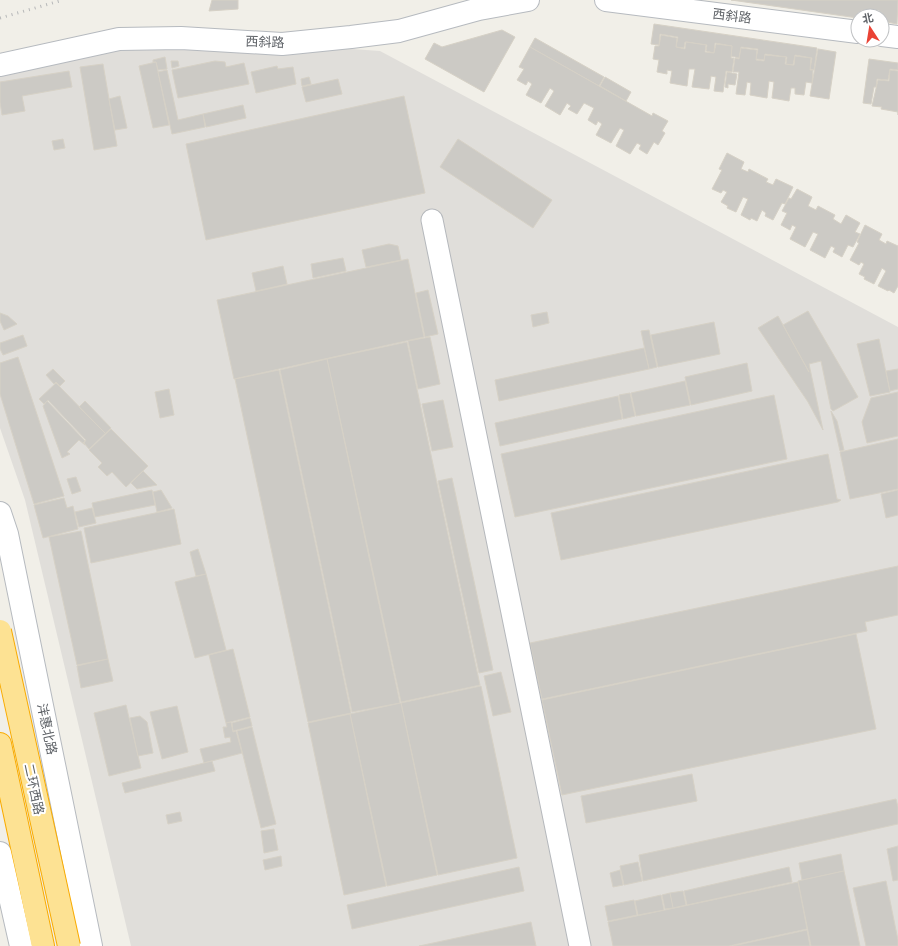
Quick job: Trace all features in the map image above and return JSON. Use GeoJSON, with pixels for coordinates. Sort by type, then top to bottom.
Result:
{"type":"FeatureCollection","features":[{"type":"Feature","properties":{"kind":"highway","name":"二环西路"},"geometry":{"type":"LineString","coordinates":[[0,631],[69,946]]}},
{"type":"Feature","properties":{"kind":"highway","name":"二环西路"},"geometry":{"type":"LineString","coordinates":[[0,744],[43,946]]}},
{"type":"Feature","properties":{"kind":"street","name":"西斜路"},"geometry":{"type":"LineString","coordinates":[[0,65],[119,39],[182,38],[282,44],[351,37],[399,31],[479,9],[528,0]]}},
{"type":"Feature","properties":{"kind":"street","name":"西斜路"},"geometry":{"type":"LineString","coordinates":[[606,0],[850,31]]}},
{"type":"Feature","properties":{"kind":"street"},"geometry":{"type":"LineString","coordinates":[[432,220],[580,946]]}},
{"type":"Feature","properties":{"kind":"street","name":"沣惠北路"},"geometry":{"type":"LineString","coordinates":[[0,513],[7,534],[91,946]]}},
{"type":"Feature","properties":{"kind":"street"},"geometry":{"type":"LineString","coordinates":[[0,854],[21,946]]}},
{"type":"Feature","properties":{"kind":"shaded area"},"geometry":{"type":"Polygon","coordinates":[[[119,39],[282,44],[380,51],[898,327],[898,946],[131,946],[25,500],[0,428],[0,65],[119,39]]]}},
{"type":"Feature","properties":{"kind":"building"},"geometry":{"type":"Polygon","coordinates":[[[212,0],[238,0],[238,9],[209,11],[212,0]]]}},
{"type":"Feature","properties":{"kind":"building"},"geometry":{"type":"Polygon","coordinates":[[[731,0],[898,0],[897,24],[890,23],[890,8],[850,8],[850,17],[731,0]]]}},
{"type":"Feature","properties":{"kind":"building"},"geometry":{"type":"Polygon","coordinates":[[[654,24],[817,48],[814,70],[810,69],[812,58],[795,55],[793,65],[786,64],[787,57],[765,54],[764,60],[756,59],[758,49],[741,47],[739,58],[731,56],[732,46],[715,43],[714,53],[706,51],[707,45],[685,42],[684,48],[676,47],[678,37],[660,34],[659,45],[651,44],[654,24]]]}},
{"type":"Feature","properties":{"kind":"building"},"geometry":{"type":"Polygon","coordinates":[[[502,30],[515,37],[484,92],[425,59],[434,43],[442,47],[502,30]]]}},
{"type":"Feature","properties":{"kind":"building"},"geometry":{"type":"Polygon","coordinates":[[[661,35],[677,38],[676,47],[685,49],[686,42],[706,45],[705,52],[714,53],[716,44],[732,46],[731,58],[734,58],[732,72],[726,71],[723,92],[714,91],[716,77],[711,76],[709,89],[692,87],[695,69],[689,69],[687,86],[670,83],[672,71],[667,70],[667,74],[657,72],[659,60],[653,59],[655,46],[659,46],[661,35]]]}},
{"type":"Feature","properties":{"kind":"building"},"geometry":{"type":"Polygon","coordinates":[[[535,38],[604,77],[599,86],[530,47],[535,38]]]}},
{"type":"Feature","properties":{"kind":"building"},"geometry":{"type":"Polygon","coordinates":[[[530,47],[652,116],[653,113],[668,121],[662,131],[665,133],[658,145],[654,142],[647,154],[639,149],[641,145],[637,143],[630,154],[616,146],[624,130],[620,128],[611,143],[596,135],[602,124],[598,121],[596,125],[588,120],[594,108],[584,103],[577,114],[568,109],[571,106],[567,103],[560,115],[545,106],[554,91],[550,88],[541,103],[526,95],[532,84],[528,81],[526,85],[517,80],[524,69],[519,67],[530,47]]]}},
{"type":"Feature","properties":{"kind":"building"},"geometry":{"type":"Polygon","coordinates":[[[741,48],[757,50],[756,60],[764,61],[765,55],[786,57],[785,64],[794,65],[795,56],[811,58],[810,70],[813,70],[812,83],[806,82],[804,95],[795,94],[795,88],[791,88],[789,101],[772,98],[774,82],[769,81],[767,98],[750,95],[751,83],[747,82],[745,95],[736,94],[739,72],[733,72],[735,58],[739,59],[741,48]]]}},
{"type":"Feature","properties":{"kind":"building"},"geometry":{"type":"Polygon","coordinates":[[[818,49],[836,52],[829,99],[810,96],[818,49]]]}},
{"type":"Feature","properties":{"kind":"building"},"geometry":{"type":"Polygon","coordinates":[[[165,57],[167,69],[158,70],[156,62],[153,62],[153,60],[165,57]]]}},
{"type":"Feature","properties":{"kind":"building"},"geometry":{"type":"Polygon","coordinates":[[[869,59],[898,63],[898,70],[890,69],[888,80],[877,79],[871,104],[863,103],[869,59]]]}},
{"type":"Feature","properties":{"kind":"building"},"geometry":{"type":"Polygon","coordinates":[[[171,61],[178,61],[179,66],[172,68],[171,61]]]}},
{"type":"Feature","properties":{"kind":"building"},"geometry":{"type":"Polygon","coordinates":[[[215,61],[225,62],[226,67],[244,63],[249,84],[178,98],[172,70],[215,61]]]}},
{"type":"Feature","properties":{"kind":"building"},"geometry":{"type":"Polygon","coordinates":[[[156,62],[169,125],[153,128],[139,66],[156,62]]]}},
{"type":"Feature","properties":{"kind":"building"},"geometry":{"type":"Polygon","coordinates":[[[103,64],[117,146],[94,150],[80,67],[103,64]]]}},
{"type":"Feature","properties":{"kind":"building"},"geometry":{"type":"Polygon","coordinates":[[[277,66],[278,69],[293,67],[296,84],[256,93],[251,72],[277,66]]]}},
{"type":"Feature","properties":{"kind":"building"},"geometry":{"type":"Polygon","coordinates":[[[167,70],[178,120],[203,114],[205,127],[172,134],[158,72],[167,70]]]}},
{"type":"Feature","properties":{"kind":"building"},"geometry":{"type":"Polygon","coordinates":[[[890,70],[898,71],[898,112],[881,109],[882,107],[872,106],[878,80],[889,81],[890,70]]]}},
{"type":"Feature","properties":{"kind":"building"},"geometry":{"type":"Polygon","coordinates":[[[69,71],[72,87],[22,96],[25,111],[2,115],[0,102],[0,82],[69,71]]]}},
{"type":"Feature","properties":{"kind":"building"},"geometry":{"type":"Polygon","coordinates":[[[727,72],[737,74],[735,85],[728,84],[728,88],[725,87],[727,72]]]}},
{"type":"Feature","properties":{"kind":"building"},"geometry":{"type":"Polygon","coordinates":[[[309,77],[311,84],[302,86],[301,79],[309,77]]]}},
{"type":"Feature","properties":{"kind":"building"},"geometry":{"type":"Polygon","coordinates":[[[605,77],[631,92],[626,101],[600,86],[605,77]]]}},
{"type":"Feature","properties":{"kind":"building"},"geometry":{"type":"Polygon","coordinates":[[[338,79],[342,94],[306,102],[302,87],[338,79]]]}},
{"type":"Feature","properties":{"kind":"building"},"geometry":{"type":"Polygon","coordinates":[[[120,96],[127,128],[115,130],[109,99],[120,96]]]}},
{"type":"Feature","properties":{"kind":"building"},"geometry":{"type":"Polygon","coordinates":[[[404,96],[425,193],[206,240],[186,144],[404,96]]]}},
{"type":"Feature","properties":{"kind":"building"},"geometry":{"type":"Polygon","coordinates":[[[243,105],[246,118],[206,127],[203,114],[243,105]]]}},
{"type":"Feature","properties":{"kind":"building"},"geometry":{"type":"Polygon","coordinates":[[[63,139],[65,148],[54,150],[52,141],[63,139]]]}},
{"type":"Feature","properties":{"kind":"building"},"geometry":{"type":"Polygon","coordinates":[[[458,139],[552,200],[533,228],[440,167],[458,139]]]}},
{"type":"Feature","properties":{"kind":"building"},"geometry":{"type":"Polygon","coordinates":[[[727,153],[744,162],[741,169],[748,172],[749,169],[768,179],[766,182],[773,185],[776,179],[793,187],[785,204],[782,203],[773,220],[765,216],[766,213],[762,210],[757,221],[751,218],[750,220],[741,215],[748,199],[743,197],[736,212],[727,208],[728,206],[721,202],[727,192],[723,190],[721,193],[712,189],[722,170],[719,169],[727,153]]]}},
{"type":"Feature","properties":{"kind":"building"},"geometry":{"type":"Polygon","coordinates":[[[797,189],[812,197],[808,206],[816,210],[818,206],[835,215],[833,219],[841,224],[846,215],[860,223],[855,232],[860,234],[853,247],[848,245],[842,257],[833,252],[835,248],[831,246],[825,258],[810,250],[818,234],[813,232],[805,247],[790,239],[796,227],[792,225],[790,230],[781,225],[787,213],[782,211],[789,198],[791,199],[797,189]]]}},
{"type":"Feature","properties":{"kind":"building"},"geometry":{"type":"Polygon","coordinates":[[[865,225],[882,234],[879,240],[886,244],[887,241],[898,246],[898,286],[894,293],[878,286],[886,271],[882,268],[874,284],[864,279],[865,277],[859,274],[864,264],[861,262],[859,265],[850,260],[859,243],[857,242],[865,225]]]}},
{"type":"Feature","properties":{"kind":"building"},"geometry":{"type":"Polygon","coordinates":[[[389,244],[398,246],[401,260],[366,267],[362,250],[389,244]]]}},
{"type":"Feature","properties":{"kind":"building"},"geometry":{"type":"Polygon","coordinates":[[[343,258],[346,271],[313,278],[311,264],[343,258]]]}},
{"type":"Feature","properties":{"kind":"building"},"geometry":{"type":"Polygon","coordinates":[[[408,259],[424,337],[234,379],[217,300],[408,259]]]}},
{"type":"Feature","properties":{"kind":"building"},"geometry":{"type":"Polygon","coordinates":[[[283,266],[287,284],[256,291],[252,273],[283,266]]]}},
{"type":"Feature","properties":{"kind":"building"},"geometry":{"type":"Polygon","coordinates":[[[428,290],[438,334],[425,337],[416,293],[428,290]]]}},
{"type":"Feature","properties":{"kind":"building"},"geometry":{"type":"Polygon","coordinates":[[[808,311],[858,397],[833,411],[831,409],[821,361],[809,364],[823,430],[808,402],[758,328],[778,316],[809,372],[783,325],[808,311]]]}},
{"type":"Feature","properties":{"kind":"building"},"geometry":{"type":"Polygon","coordinates":[[[547,312],[549,323],[533,327],[531,315],[547,312]]]}},
{"type":"Feature","properties":{"kind":"building"},"geometry":{"type":"Polygon","coordinates":[[[0,313],[8,316],[17,324],[4,330],[0,321],[0,313]]]}},
{"type":"Feature","properties":{"kind":"building"},"geometry":{"type":"Polygon","coordinates":[[[714,322],[720,354],[658,367],[651,335],[714,322]]]}},
{"type":"Feature","properties":{"kind":"building"},"geometry":{"type":"Polygon","coordinates":[[[649,330],[657,367],[649,369],[641,331],[649,330]]]}},
{"type":"Feature","properties":{"kind":"building"},"geometry":{"type":"Polygon","coordinates":[[[23,335],[27,346],[3,355],[0,349],[0,343],[23,335]]]}},
{"type":"Feature","properties":{"kind":"building"},"geometry":{"type":"Polygon","coordinates":[[[430,337],[440,384],[418,389],[408,341],[430,337]]]}},
{"type":"Feature","properties":{"kind":"building"},"geometry":{"type":"Polygon","coordinates":[[[879,339],[890,392],[870,396],[857,344],[879,339]]]}},
{"type":"Feature","properties":{"kind":"building"},"geometry":{"type":"Polygon","coordinates":[[[407,342],[480,685],[401,702],[327,359],[407,342]]]}},
{"type":"Feature","properties":{"kind":"building"},"geometry":{"type":"Polygon","coordinates":[[[644,348],[649,369],[499,401],[495,380],[644,348]]]}},
{"type":"Feature","properties":{"kind":"building"},"geometry":{"type":"Polygon","coordinates":[[[18,357],[64,496],[34,504],[0,394],[0,363],[18,357]]]}},
{"type":"Feature","properties":{"kind":"building"},"geometry":{"type":"Polygon","coordinates":[[[327,359],[400,703],[352,712],[280,370],[327,359]]]}},
{"type":"Feature","properties":{"kind":"building"},"geometry":{"type":"Polygon","coordinates":[[[747,363],[752,391],[691,405],[685,377],[747,363]]]}},
{"type":"Feature","properties":{"kind":"building"},"geometry":{"type":"Polygon","coordinates":[[[53,369],[65,381],[60,386],[56,382],[54,384],[46,375],[53,369]]]}},
{"type":"Feature","properties":{"kind":"building"},"geometry":{"type":"Polygon","coordinates":[[[898,369],[898,389],[890,391],[886,371],[898,369]]]}},
{"type":"Feature","properties":{"kind":"building"},"geometry":{"type":"Polygon","coordinates":[[[279,370],[351,713],[308,722],[235,379],[279,370]]]}},
{"type":"Feature","properties":{"kind":"building"},"geometry":{"type":"Polygon","coordinates":[[[685,381],[690,405],[636,416],[631,393],[685,381]]]}},
{"type":"Feature","properties":{"kind":"building"},"geometry":{"type":"Polygon","coordinates":[[[56,383],[79,407],[85,401],[111,428],[89,449],[84,443],[86,440],[48,400],[44,404],[39,399],[56,383]]]}},
{"type":"Feature","properties":{"kind":"building"},"geometry":{"type":"Polygon","coordinates":[[[169,389],[174,415],[160,418],[155,392],[169,389]]]}},
{"type":"Feature","properties":{"kind":"building"},"geometry":{"type":"Polygon","coordinates":[[[898,392],[898,436],[867,443],[862,422],[871,398],[898,392]]]}},
{"type":"Feature","properties":{"kind":"building"},"geometry":{"type":"Polygon","coordinates":[[[630,393],[635,416],[623,419],[619,395],[630,393]]]}},
{"type":"Feature","properties":{"kind":"building"},"geometry":{"type":"Polygon","coordinates":[[[774,395],[787,459],[515,517],[501,454],[774,395]]]}},
{"type":"Feature","properties":{"kind":"building"},"geometry":{"type":"Polygon","coordinates":[[[618,396],[622,419],[500,446],[495,423],[618,396]]]}},
{"type":"Feature","properties":{"kind":"building"},"geometry":{"type":"Polygon","coordinates":[[[443,400],[453,447],[432,451],[422,404],[443,400]]]}},
{"type":"Feature","properties":{"kind":"building"},"geometry":{"type":"Polygon","coordinates":[[[47,401],[85,441],[83,443],[85,445],[79,440],[67,452],[70,454],[62,458],[43,406],[47,401]]]}},
{"type":"Feature","properties":{"kind":"building"},"geometry":{"type":"Polygon","coordinates":[[[831,411],[837,421],[844,450],[840,451],[831,411]]]}},
{"type":"Feature","properties":{"kind":"building"},"geometry":{"type":"Polygon","coordinates":[[[111,429],[148,466],[126,487],[112,472],[107,476],[98,467],[102,463],[89,450],[111,429]]]}},
{"type":"Feature","properties":{"kind":"building"},"geometry":{"type":"Polygon","coordinates":[[[898,439],[898,489],[850,499],[840,452],[898,439]]]}},
{"type":"Feature","properties":{"kind":"building"},"geometry":{"type":"Polygon","coordinates":[[[828,454],[837,499],[841,500],[838,502],[561,560],[551,513],[828,454]]]}},
{"type":"Feature","properties":{"kind":"building"},"geometry":{"type":"Polygon","coordinates":[[[143,471],[157,485],[137,489],[131,483],[143,471]]]}},
{"type":"Feature","properties":{"kind":"building"},"geometry":{"type":"Polygon","coordinates":[[[76,477],[81,491],[72,494],[67,479],[76,477]]]}},
{"type":"Feature","properties":{"kind":"building"},"geometry":{"type":"Polygon","coordinates":[[[452,478],[493,670],[479,673],[438,481],[452,478]]]}},
{"type":"Feature","properties":{"kind":"building"},"geometry":{"type":"Polygon","coordinates":[[[152,490],[155,505],[95,517],[92,503],[152,490]]]}},
{"type":"Feature","properties":{"kind":"building"},"geometry":{"type":"Polygon","coordinates":[[[161,490],[172,508],[157,512],[153,492],[161,490]]]}},
{"type":"Feature","properties":{"kind":"building"},"geometry":{"type":"Polygon","coordinates":[[[898,490],[898,515],[886,518],[881,494],[898,490]]]}},
{"type":"Feature","properties":{"kind":"building"},"geometry":{"type":"Polygon","coordinates":[[[64,498],[67,508],[73,506],[78,529],[43,538],[34,505],[64,498]]]}},
{"type":"Feature","properties":{"kind":"building"},"geometry":{"type":"Polygon","coordinates":[[[92,508],[96,523],[79,527],[75,512],[92,508]]]}},
{"type":"Feature","properties":{"kind":"building"},"geometry":{"type":"Polygon","coordinates":[[[174,509],[181,544],[91,563],[84,528],[174,509]]]}},
{"type":"Feature","properties":{"kind":"building"},"geometry":{"type":"Polygon","coordinates":[[[81,531],[108,659],[77,665],[49,537],[81,531]]]}},
{"type":"Feature","properties":{"kind":"building"},"geometry":{"type":"Polygon","coordinates":[[[198,549],[206,574],[196,576],[190,552],[198,549]]]}},
{"type":"Feature","properties":{"kind":"building"},"geometry":{"type":"Polygon","coordinates":[[[898,566],[898,615],[865,622],[867,631],[542,699],[530,643],[898,566]]]}},
{"type":"Feature","properties":{"kind":"building"},"geometry":{"type":"Polygon","coordinates":[[[206,574],[226,650],[195,658],[175,582],[206,574]]]}},
{"type":"Feature","properties":{"kind":"building"},"geometry":{"type":"Polygon","coordinates":[[[856,634],[876,729],[562,795],[542,700],[856,634]]]}},
{"type":"Feature","properties":{"kind":"building"},"geometry":{"type":"Polygon","coordinates":[[[233,649],[250,717],[226,723],[209,655],[233,649]]]}},
{"type":"Feature","properties":{"kind":"building"},"geometry":{"type":"Polygon","coordinates":[[[108,659],[113,681],[81,688],[77,666],[108,659]]]}},
{"type":"Feature","properties":{"kind":"building"},"geometry":{"type":"Polygon","coordinates":[[[501,672],[511,712],[493,716],[484,676],[501,672]]]}},
{"type":"Feature","properties":{"kind":"building"},"geometry":{"type":"Polygon","coordinates":[[[481,686],[517,858],[438,875],[401,703],[481,686]]]}},
{"type":"Feature","properties":{"kind":"building"},"geometry":{"type":"Polygon","coordinates":[[[401,703],[437,875],[387,886],[350,714],[401,703]]]}},
{"type":"Feature","properties":{"kind":"building"},"geometry":{"type":"Polygon","coordinates":[[[126,705],[141,768],[109,776],[94,713],[126,705]]]}},
{"type":"Feature","properties":{"kind":"building"},"geometry":{"type":"Polygon","coordinates":[[[177,706],[188,752],[162,759],[150,712],[177,706]]]}},
{"type":"Feature","properties":{"kind":"building"},"geometry":{"type":"Polygon","coordinates":[[[350,714],[386,886],[344,895],[308,723],[350,714]]]}},
{"type":"Feature","properties":{"kind":"building"},"geometry":{"type":"Polygon","coordinates":[[[140,716],[147,722],[153,753],[138,756],[130,718],[140,716]]]}},
{"type":"Feature","properties":{"kind":"building"},"geometry":{"type":"Polygon","coordinates":[[[250,718],[252,726],[233,731],[232,723],[250,718]]]}},
{"type":"Feature","properties":{"kind":"building"},"geometry":{"type":"Polygon","coordinates":[[[231,722],[233,732],[236,731],[242,753],[204,763],[200,749],[231,742],[230,737],[225,738],[223,727],[227,727],[226,723],[231,722]]]}},
{"type":"Feature","properties":{"kind":"building"},"geometry":{"type":"Polygon","coordinates":[[[252,727],[276,824],[261,828],[237,731],[252,727]]]}},
{"type":"Feature","properties":{"kind":"building"},"geometry":{"type":"Polygon","coordinates":[[[212,761],[215,771],[125,793],[122,783],[212,761]]]}},
{"type":"Feature","properties":{"kind":"building"},"geometry":{"type":"Polygon","coordinates":[[[692,774],[697,801],[586,823],[581,796],[692,774]]]}},
{"type":"Feature","properties":{"kind":"building"},"geometry":{"type":"Polygon","coordinates":[[[896,799],[898,807],[898,824],[643,881],[639,855],[896,799]]]}},
{"type":"Feature","properties":{"kind":"building"},"geometry":{"type":"Polygon","coordinates":[[[180,812],[182,821],[168,824],[166,815],[180,812]]]}},
{"type":"Feature","properties":{"kind":"building"},"geometry":{"type":"Polygon","coordinates":[[[274,829],[278,850],[264,853],[261,831],[274,829]]]}},
{"type":"Feature","properties":{"kind":"building"},"geometry":{"type":"Polygon","coordinates":[[[898,846],[898,880],[893,881],[887,849],[898,846]]]}},
{"type":"Feature","properties":{"kind":"building"},"geometry":{"type":"Polygon","coordinates":[[[841,854],[844,871],[802,880],[799,863],[841,854]]]}},
{"type":"Feature","properties":{"kind":"building"},"geometry":{"type":"Polygon","coordinates":[[[281,856],[282,866],[265,870],[263,860],[281,856]]]}},
{"type":"Feature","properties":{"kind":"building"},"geometry":{"type":"Polygon","coordinates":[[[638,862],[642,881],[624,885],[620,866],[638,862]]]}},
{"type":"Feature","properties":{"kind":"building"},"geometry":{"type":"Polygon","coordinates":[[[519,867],[524,891],[352,929],[347,905],[519,867]]]}},
{"type":"Feature","properties":{"kind":"building"},"geometry":{"type":"Polygon","coordinates":[[[789,867],[792,882],[687,905],[684,891],[789,867]]]}},
{"type":"Feature","properties":{"kind":"building"},"geometry":{"type":"Polygon","coordinates":[[[620,870],[623,885],[613,887],[610,873],[620,870]]]}},
{"type":"Feature","properties":{"kind":"building"},"geometry":{"type":"Polygon","coordinates":[[[844,871],[860,946],[811,946],[798,881],[844,871]]]}},
{"type":"Feature","properties":{"kind":"building"},"geometry":{"type":"Polygon","coordinates":[[[886,881],[898,946],[866,946],[853,888],[886,881]]]}},
{"type":"Feature","properties":{"kind":"building"},"geometry":{"type":"Polygon","coordinates":[[[798,882],[807,929],[729,946],[613,946],[608,922],[798,882]]]}},
{"type":"Feature","properties":{"kind":"building"},"geometry":{"type":"Polygon","coordinates":[[[683,891],[686,905],[673,908],[670,893],[683,891]]]}},
{"type":"Feature","properties":{"kind":"building"},"geometry":{"type":"Polygon","coordinates":[[[670,893],[673,908],[665,909],[662,895],[670,893]]]}},
{"type":"Feature","properties":{"kind":"building"},"geometry":{"type":"Polygon","coordinates":[[[661,895],[664,910],[638,915],[635,901],[661,895]]]}},
{"type":"Feature","properties":{"kind":"building"},"geometry":{"type":"Polygon","coordinates":[[[634,900],[637,915],[608,921],[605,906],[634,900]]]}},
{"type":"Feature","properties":{"kind":"building"},"geometry":{"type":"Polygon","coordinates":[[[531,922],[536,946],[419,946],[531,922]]]}},
{"type":"Feature","properties":{"kind":"building"},"geometry":{"type":"Polygon","coordinates":[[[807,930],[810,946],[733,946],[807,930]]]}},
{"type":"Feature","properties":{"kind":"railway"},"geometry":{"type":"LineString","coordinates":[[0,18],[63,0]]}}]}
